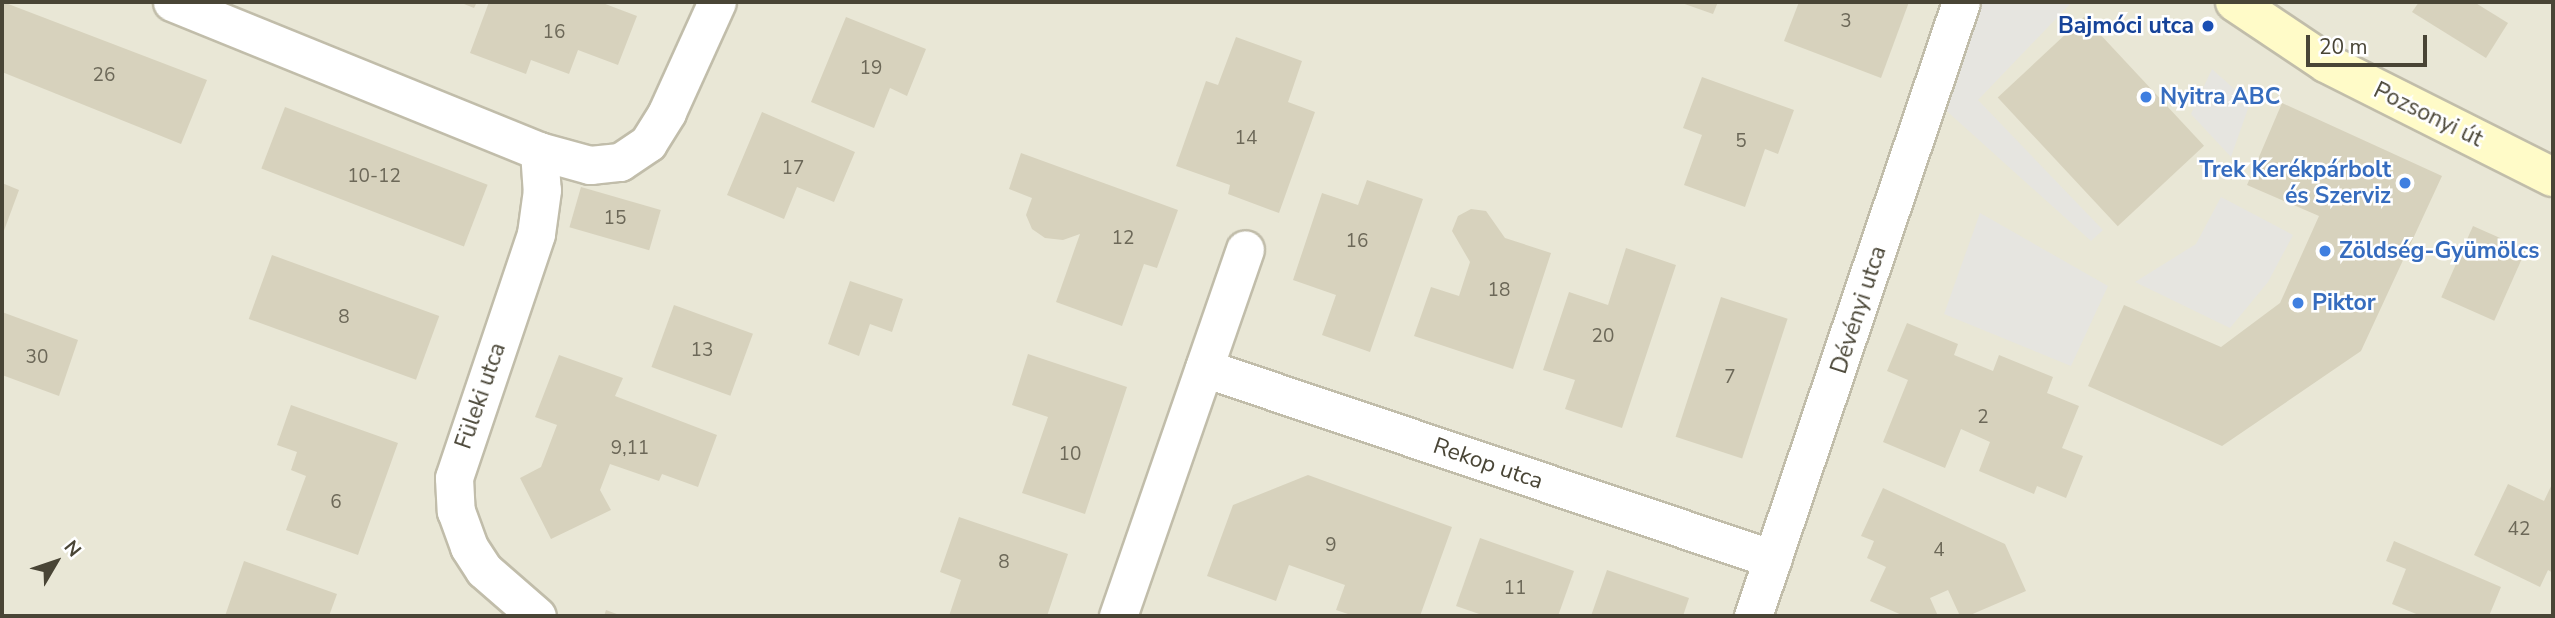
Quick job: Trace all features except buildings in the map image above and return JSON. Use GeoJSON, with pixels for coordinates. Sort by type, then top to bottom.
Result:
{"type":"FeatureCollection","features":[{"type":"Feature","properties":{"kind":"street"},"geometry":{"type":"LineString","coordinates":[[172,2],[539,151],[590,166],[620,162],[648,143],[667,113],[717,2]]}},
{"type":"Feature","properties":{"kind":"street","name":"Dévényi utca"},"geometry":{"type":"LineString","coordinates":[[1753,616],[1961,2]]}},
{"type":"Feature","properties":{"kind":"street","name":"Pozsonyi út"},"geometry":{"type":"LineString","coordinates":[[2235,2],[2326,63],[2553,177]]}},
{"type":"Feature","properties":{"kind":"street","name":"Füleki utca"},"geometry":{"type":"LineString","coordinates":[[537,616],[484,570],[468,547],[456,511],[454,478],[536,234],[542,190],[539,151]]}},
{"type":"Feature","properties":{"kind":"street"},"geometry":{"type":"LineString","coordinates":[[1118,616],[1245,249]]}},
{"type":"Feature","properties":{"kind":"street","name":"Rekop utca"},"geometry":{"type":"LineString","coordinates":[[1204,368],[1773,559]]}},
{"type":"Feature","properties":{"kind":"shaded area"},"geometry":{"type":"Polygon","coordinates":[[[2,2],[2553,2],[2553,616],[2,616],[2,2]]]}},
{"type":"Feature","properties":{"kind":"shaded area"},"geometry":{"type":"Polygon","coordinates":[[[1961,2],[2072,2],[1978,100],[2103,230],[2091,241],[1929,95],[1961,2]]]}},
{"type":"Feature","properties":{"kind":"shaded area"},"geometry":{"type":"Polygon","coordinates":[[[2212,69],[2250,103],[2231,157],[2191,114],[2212,69]]]}},
{"type":"Feature","properties":{"kind":"shaded area"},"geometry":{"type":"Polygon","coordinates":[[[2221,197],[2293,235],[2268,282],[2230,328],[2135,282],[2196,244],[2221,197]]]}},
{"type":"Feature","properties":{"kind":"shaded area"},"geometry":{"type":"Polygon","coordinates":[[[1980,213],[2108,286],[2071,366],[1944,314],[1980,213]]]}},
{"type":"Feature","properties":{"kind":"place","name":"Bajmóci utca"},"geometry":{"type":"Point","coordinates":[2208,26]}},
{"type":"Feature","properties":{"kind":"place","name":"Nyitra ABC"},"geometry":{"type":"Point","coordinates":[2146,97]}},
{"type":"Feature","properties":{"kind":"place","name":"Trek Kerékpárbolt és Szerviz"},"geometry":{"type":"Point","coordinates":[2405,183]}},
{"type":"Feature","properties":{"kind":"place","name":"Zöldség-Gyümölcs"},"geometry":{"type":"Point","coordinates":[2325,251]}},
{"type":"Feature","properties":{"kind":"place","name":"Piktor"},"geometry":{"type":"Point","coordinates":[2298,303]}}]}
